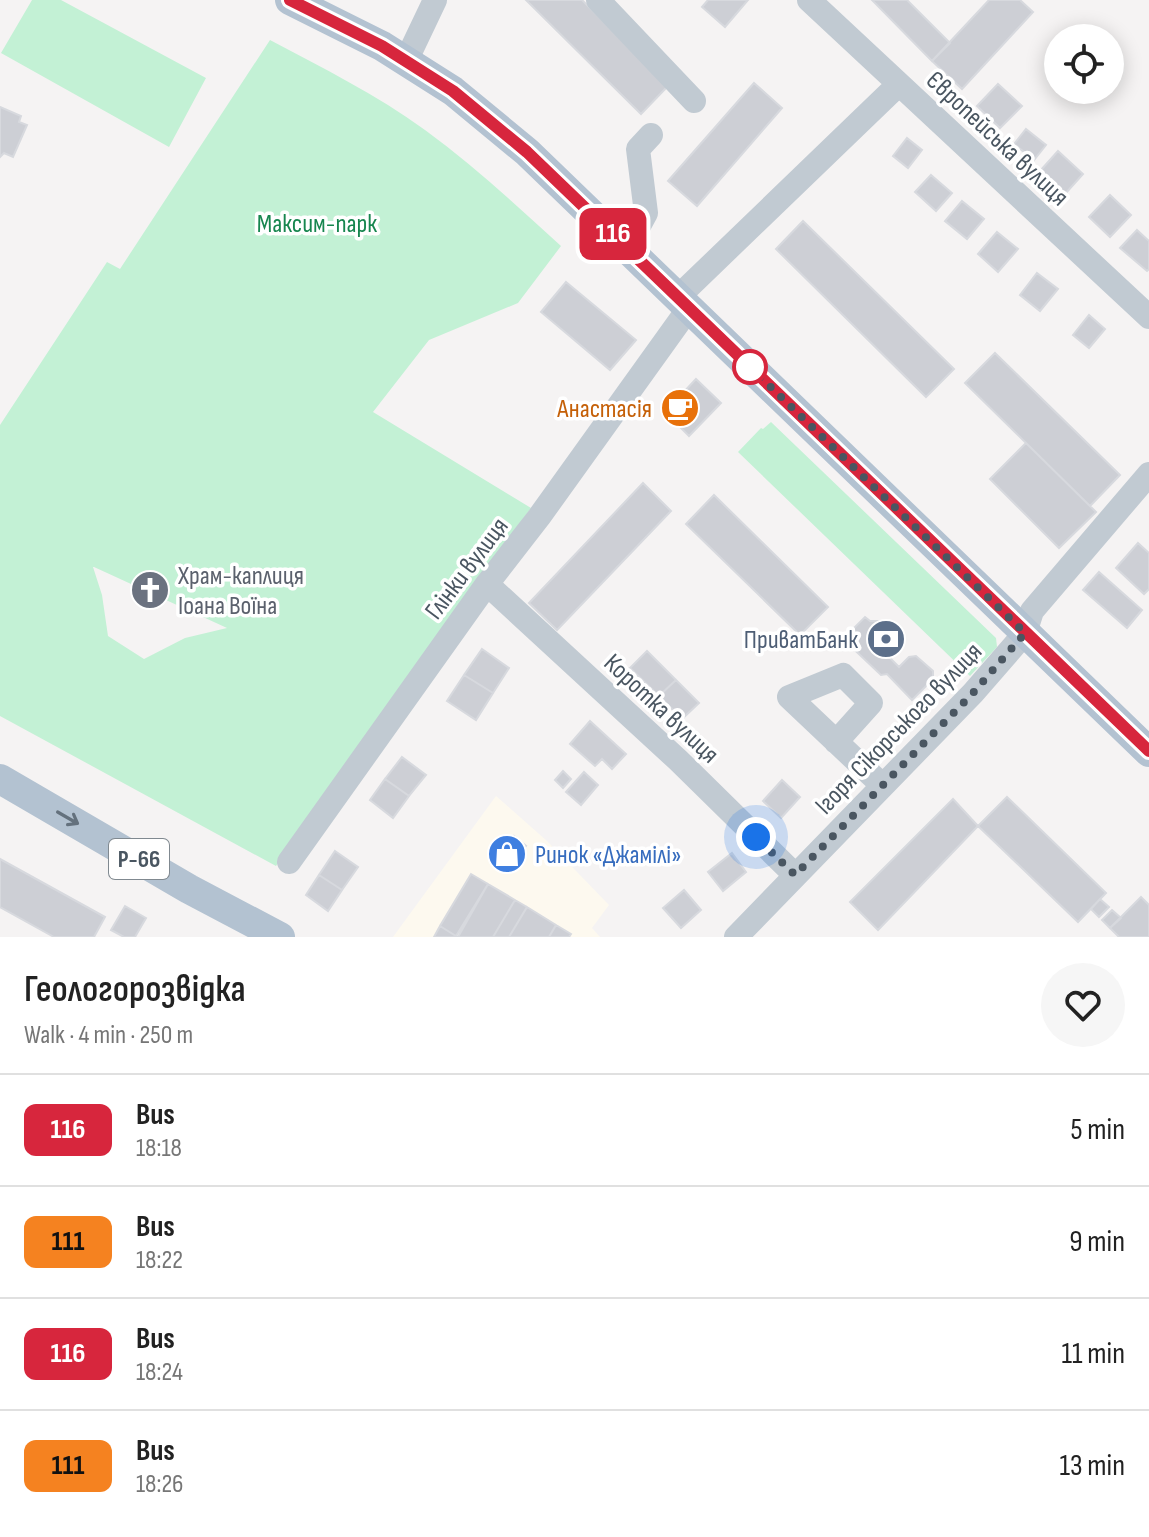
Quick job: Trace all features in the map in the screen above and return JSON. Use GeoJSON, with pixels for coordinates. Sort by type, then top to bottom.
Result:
{"type":"FeatureCollection","features":[{"type":"Feature","properties":{"kind":"main road"},"geometry":{"type":"LineString","coordinates":[[290,0],[382,46],[453,91],[527,152],[1149,752]]}},
{"type":"Feature","properties":{"kind":"main road","name":"Р-66"},"geometry":{"type":"LineString","coordinates":[[0,779],[189,889],[280,937]]}},
{"type":"Feature","properties":{"kind":"street"},"geometry":{"type":"LineString","coordinates":[[406,61],[435,0]]}},
{"type":"Feature","properties":{"kind":"street"},"geometry":{"type":"LineString","coordinates":[[598,0],[694,101]]}},
{"type":"Feature","properties":{"kind":"street","name":"Європейська вулиця"},"geometry":{"type":"LineString","coordinates":[[809,0],[1149,317]]}},
{"type":"Feature","properties":{"kind":"street","name":"Глінки вулиця"},"geometry":{"type":"LineString","coordinates":[[289,862],[487,584],[539,517],[684,303],[899,84]]}},
{"type":"Feature","properties":{"kind":"street"},"geometry":{"type":"LineString","coordinates":[[627,248],[646,213],[638,149],[651,135]]}},
{"type":"Feature","properties":{"kind":"street","name":"Ігоря Сікорського вулиця"},"geometry":{"type":"LineString","coordinates":[[736,937],[973,693],[1025,633],[1032,611],[1149,474]]}},
{"type":"Feature","properties":{"kind":"street","name":"Коротка вулиця"},"geometry":{"type":"LineString","coordinates":[[487,584],[678,760],[795,875]]}},
{"type":"Feature","properties":{"kind":"street"},"geometry":{"type":"LineString","coordinates":[[836,742],[882,785]]}},
{"type":"Feature","properties":{"kind":"shaded area","name":"Ринок «Джамілі»"},"geometry":{"type":"Polygon","coordinates":[[[496,796],[547,841],[609,905],[592,928],[600,937],[393,937],[496,796]]]}},
{"type":"Feature","properties":{"kind":"green space"},"geometry":{"type":"Polygon","coordinates":[[[32,0],[61,0],[206,78],[169,147],[1,53],[32,0]]]}},
{"type":"Feature","properties":{"kind":"green space","name":"Максим-парк"},"geometry":{"type":"Polygon","coordinates":[[[270,40],[407,117],[478,172],[561,246],[518,303],[429,340],[373,412],[531,508],[276,866],[0,716],[0,425],[107,262],[120,269],[270,40]],[[93,567],[102,595],[108,636],[144,659],[185,638],[227,628],[93,567]]]}},
{"type":"Feature","properties":{"kind":"green space"},"geometry":{"type":"Polygon","coordinates":[[[771,422],[996,638],[997,647],[970,676],[738,452],[771,422]]]}},
{"type":"Feature","properties":{"kind":"building"},"geometry":{"type":"Polygon","coordinates":[[[526,0],[582,0],[668,86],[641,114],[526,0]]]}},
{"type":"Feature","properties":{"kind":"building"},"geometry":{"type":"Polygon","coordinates":[[[708,0],[748,0],[725,27],[702,7],[708,0]]]}},
{"type":"Feature","properties":{"kind":"building"},"geometry":{"type":"Polygon","coordinates":[[[872,0],[907,0],[950,43],[932,61],[872,0]]]}},
{"type":"Feature","properties":{"kind":"building"},"geometry":{"type":"Polygon","coordinates":[[[989,0],[1020,0],[1033,12],[962,89],[932,61],[989,0]]]}},
{"type":"Feature","properties":{"kind":"building"},"geometry":{"type":"Polygon","coordinates":[[[754,83],[782,108],[697,206],[668,181],[754,83]]]}},
{"type":"Feature","properties":{"kind":"building"},"geometry":{"type":"Polygon","coordinates":[[[998,84],[1022,106],[1000,128],[977,106],[998,84]]]}},
{"type":"Feature","properties":{"kind":"building"},"geometry":{"type":"Polygon","coordinates":[[[0,107],[21,116],[19,122],[27,125],[13,157],[4,153],[0,157],[0,107]]]}},
{"type":"Feature","properties":{"kind":"building"},"geometry":{"type":"Polygon","coordinates":[[[1026,129],[1046,145],[1034,160],[1014,144],[1026,129]]]}},
{"type":"Feature","properties":{"kind":"building"},"geometry":{"type":"Polygon","coordinates":[[[907,138],[922,150],[908,168],[893,156],[907,138]]]}},
{"type":"Feature","properties":{"kind":"building"},"geometry":{"type":"Polygon","coordinates":[[[1058,151],[1083,174],[1065,194],[1040,171],[1058,151]]]}},
{"type":"Feature","properties":{"kind":"building"},"geometry":{"type":"Polygon","coordinates":[[[931,175],[952,193],[936,211],[915,192],[931,175]]]}},
{"type":"Feature","properties":{"kind":"building"},"geometry":{"type":"Polygon","coordinates":[[[1110,195],[1131,215],[1110,237],[1089,217],[1110,195]]]}},
{"type":"Feature","properties":{"kind":"building"},"geometry":{"type":"Polygon","coordinates":[[[962,201],[984,219],[967,239],[945,221],[962,201]]]}},
{"type":"Feature","properties":{"kind":"building"},"geometry":{"type":"Polygon","coordinates":[[[803,221],[954,369],[926,397],[776,249],[803,221]]]}},
{"type":"Feature","properties":{"kind":"building"},"geometry":{"type":"Polygon","coordinates":[[[1137,230],[1149,241],[1147,271],[1120,248],[1137,230]]]}},
{"type":"Feature","properties":{"kind":"building"},"geometry":{"type":"Polygon","coordinates":[[[997,232],[1018,249],[998,272],[978,254],[997,232]]]}},
{"type":"Feature","properties":{"kind":"building"},"geometry":{"type":"Polygon","coordinates":[[[1037,273],[1058,289],[1040,311],[1020,295],[1037,273]]]}},
{"type":"Feature","properties":{"kind":"building"},"geometry":{"type":"Polygon","coordinates":[[[566,282],[636,340],[610,370],[541,312],[566,282]]]}},
{"type":"Feature","properties":{"kind":"building"},"geometry":{"type":"Polygon","coordinates":[[[1089,315],[1105,329],[1089,348],[1073,335],[1089,315]]]}},
{"type":"Feature","properties":{"kind":"building"},"geometry":{"type":"Polygon","coordinates":[[[995,353],[1120,475],[1090,506],[965,383],[995,353]]]}},
{"type":"Feature","properties":{"kind":"building"},"geometry":{"type":"Polygon","coordinates":[[[696,379],[721,403],[689,436],[665,412],[696,379]]]}},
{"type":"Feature","properties":{"kind":"building"},"geometry":{"type":"Polygon","coordinates":[[[1026,443],[1096,512],[1059,548],[990,479],[1026,443]]]}},
{"type":"Feature","properties":{"kind":"building"},"geometry":{"type":"Polygon","coordinates":[[[643,483],[671,511],[557,630],[529,603],[643,483]]]}},
{"type":"Feature","properties":{"kind":"building"},"geometry":{"type":"Polygon","coordinates":[[[714,495],[828,607],[800,635],[686,524],[714,495]]]}},
{"type":"Feature","properties":{"kind":"building"},"geometry":{"type":"Polygon","coordinates":[[[1138,543],[1149,553],[1149,589],[1144,594],[1116,568],[1138,543]]]}},
{"type":"Feature","properties":{"kind":"building"},"geometry":{"type":"Polygon","coordinates":[[[1099,572],[1142,610],[1127,628],[1083,590],[1099,572]]]}},
{"type":"Feature","properties":{"kind":"building"},"geometry":{"type":"Polygon","coordinates":[[[865,617],[878,621],[891,633],[892,639],[882,650],[899,667],[909,657],[916,656],[933,671],[933,679],[912,700],[887,674],[881,675],[843,639],[865,617]]]}},
{"type":"Feature","properties":{"kind":"building"},"geometry":{"type":"Polygon","coordinates":[[[482,649],[509,668],[493,693],[464,675],[482,649]]]}},
{"type":"Feature","properties":{"kind":"building"},"geometry":{"type":"Polygon","coordinates":[[[647,651],[676,680],[659,696],[630,668],[647,651]]]}},
{"type":"Feature","properties":{"kind":"building"},"geometry":{"type":"Polygon","coordinates":[[[464,675],[493,693],[476,720],[447,701],[464,675]]]}},
{"type":"Feature","properties":{"kind":"building"},"geometry":{"type":"Polygon","coordinates":[[[676,680],[699,703],[682,719],[659,696],[676,680]]]}},
{"type":"Feature","properties":{"kind":"building"},"geometry":{"type":"Polygon","coordinates":[[[590,721],[626,754],[612,769],[602,759],[595,766],[570,744],[590,721]]]}},
{"type":"Feature","properties":{"kind":"building"},"geometry":{"type":"Polygon","coordinates":[[[402,757],[426,775],[409,796],[385,779],[402,757]]]}},
{"type":"Feature","properties":{"kind":"building"},"geometry":{"type":"Polygon","coordinates":[[[563,771],[571,779],[563,788],[555,780],[563,771]]]}},
{"type":"Feature","properties":{"kind":"building"},"geometry":{"type":"Polygon","coordinates":[[[584,772],[598,785],[581,805],[566,792],[584,772]]]}},
{"type":"Feature","properties":{"kind":"building"},"geometry":{"type":"Polygon","coordinates":[[[385,779],[409,796],[393,818],[370,800],[385,779]]]}},
{"type":"Feature","properties":{"kind":"building"},"geometry":{"type":"Polygon","coordinates":[[[782,780],[800,797],[781,818],[763,801],[782,780]]]}},
{"type":"Feature","properties":{"kind":"building"},"geometry":{"type":"Polygon","coordinates":[[[1007,797],[1106,893],[1078,922],[978,826],[1007,797]]]}},
{"type":"Feature","properties":{"kind":"building"},"geometry":{"type":"Polygon","coordinates":[[[953,799],[978,826],[878,930],[850,902],[953,799]]]}},
{"type":"Feature","properties":{"kind":"building"},"geometry":{"type":"Polygon","coordinates":[[[514,836],[526,846],[517,857],[505,847],[514,836]]]}},
{"type":"Feature","properties":{"kind":"building"},"geometry":{"type":"Polygon","coordinates":[[[335,851],[358,867],[342,890],[319,875],[335,851]]]}},
{"type":"Feature","properties":{"kind":"building"},"geometry":{"type":"Polygon","coordinates":[[[732,853],[746,872],[723,891],[708,872],[732,853]]]}},
{"type":"Feature","properties":{"kind":"building"},"geometry":{"type":"Polygon","coordinates":[[[0,859],[105,917],[94,937],[54,937],[0,907],[0,859]]]}},
{"type":"Feature","properties":{"kind":"building"},"geometry":{"type":"Polygon","coordinates":[[[471,874],[488,884],[456,936],[440,926],[471,874]]]}},
{"type":"Feature","properties":{"kind":"building"},"geometry":{"type":"Polygon","coordinates":[[[319,875],[342,890],[328,911],[306,895],[319,875]]]}},
{"type":"Feature","properties":{"kind":"building"},"geometry":{"type":"Polygon","coordinates":[[[488,884],[515,900],[493,937],[458,937],[488,884]]]}},
{"type":"Feature","properties":{"kind":"building"},"geometry":{"type":"Polygon","coordinates":[[[684,890],[701,910],[681,928],[663,908],[684,890]]]}},
{"type":"Feature","properties":{"kind":"building"},"geometry":{"type":"Polygon","coordinates":[[[1141,897],[1149,905],[1149,937],[1119,937],[1110,928],[1141,897]]]}},
{"type":"Feature","properties":{"kind":"building"},"geometry":{"type":"Polygon","coordinates":[[[1100,899],[1109,907],[1099,917],[1091,909],[1100,899]]]}},
{"type":"Feature","properties":{"kind":"building"},"geometry":{"type":"Polygon","coordinates":[[[515,900],[527,907],[509,937],[493,937],[515,900]]]}},
{"type":"Feature","properties":{"kind":"building"},"geometry":{"type":"Polygon","coordinates":[[[125,906],[146,918],[135,937],[124,937],[111,930],[125,906]]]}},
{"type":"Feature","properties":{"kind":"building"},"geometry":{"type":"Polygon","coordinates":[[[527,907],[556,925],[549,937],[509,937],[527,907]]]}},
{"type":"Feature","properties":{"kind":"building"},"geometry":{"type":"Polygon","coordinates":[[[1112,910],[1121,918],[1110,928],[1102,920],[1112,910]]]}},
{"type":"Feature","properties":{"kind":"building"},"geometry":{"type":"Polygon","coordinates":[[[556,925],[571,934],[569,937],[549,937],[556,925]]]}},
{"type":"Feature","properties":{"kind":"building"},"geometry":{"type":"Polygon","coordinates":[[[440,926],[456,936],[458,937],[434,937],[440,926]]]}},
{"type":"Feature","properties":{"kind":"bus line","name":"116"},"geometry":{"type":"LineString","coordinates":[[290,0],[382,46],[453,91],[527,152],[1149,751]]}},
{"type":"Feature","properties":{"kind":"place","name":"Анастасія"},"geometry":{"type":"Point","coordinates":[680,408]}},
{"type":"Feature","properties":{"kind":"place","name":"Храм-каплиця Іоана Воїна"},"geometry":{"type":"Point","coordinates":[150,590]}},
{"type":"Feature","properties":{"kind":"place","name":"ПриватБанк"},"geometry":{"type":"Point","coordinates":[886,639]}},
{"type":"Feature","properties":{"kind":"place","name":"Ринок «Джамілі»"},"geometry":{"type":"Point","coordinates":[507,854]}},
{"type":"Feature","properties":{"kind":"route"},"geometry":{"type":"LineString","coordinates":[[750,367],[1025,633],[973,693],[795,875],[756,837]]}}]}
